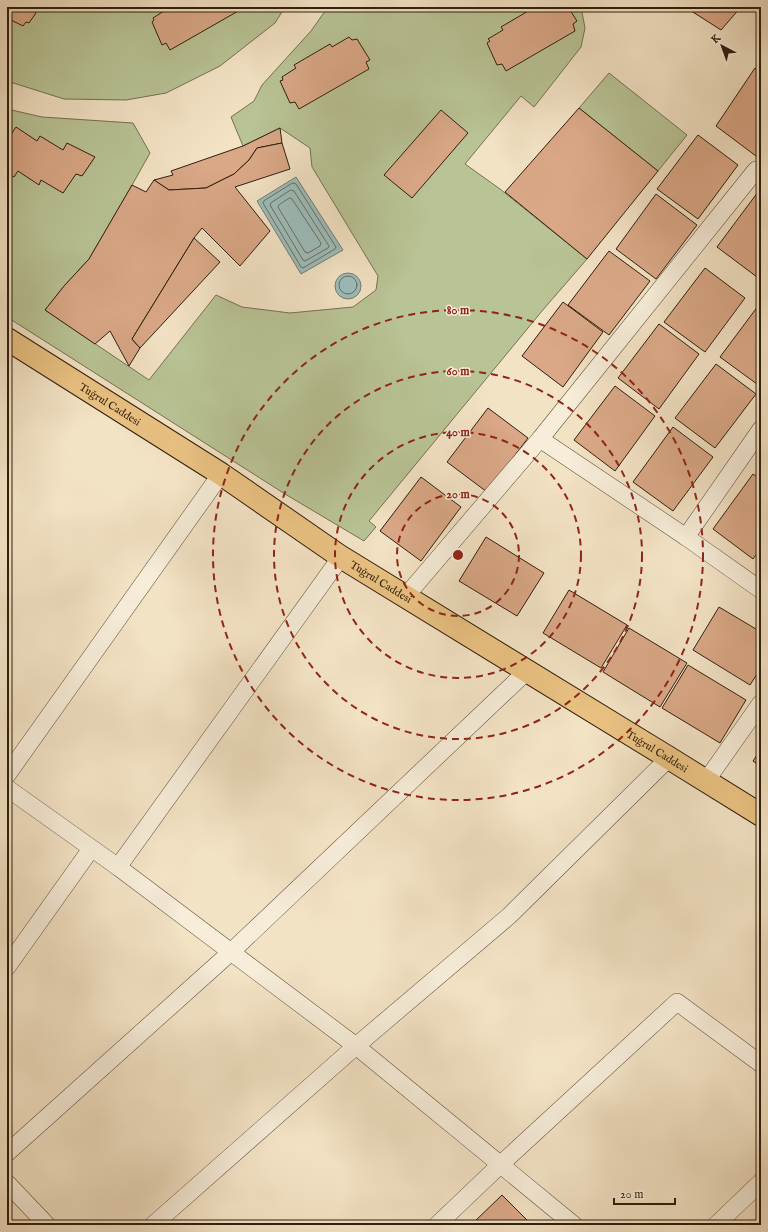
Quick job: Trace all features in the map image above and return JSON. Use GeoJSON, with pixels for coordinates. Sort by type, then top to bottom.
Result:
{"type":"FeatureCollection","features":[{"type":"Feature","properties":{"kind":"main road","name":"Tuğrul Caddesi"},"geometry":{"type":"LineString","coordinates":[[7,339],[221,474],[341,557],[761,815]]}},
{"type":"Feature","properties":{"kind":"street"},"geometry":{"type":"LineString","coordinates":[[406,596],[540,439],[756,170],[761,174]]}},
{"type":"Feature","properties":{"kind":"street"},"geometry":{"type":"LineString","coordinates":[[686,536],[761,429]]}},
{"type":"Feature","properties":{"kind":"street"},"geometry":{"type":"LineString","coordinates":[[540,439],[686,536],[761,590]]}},
{"type":"Feature","properties":{"kind":"street"},"geometry":{"type":"LineString","coordinates":[[7,775],[221,474]]}},
{"type":"Feature","properties":{"kind":"street"},"geometry":{"type":"LineString","coordinates":[[118,867],[341,557]]}},
{"type":"Feature","properties":{"kind":"street"},"geometry":{"type":"LineString","coordinates":[[7,1153],[231,952],[527,671]]}},
{"type":"Feature","properties":{"kind":"street"},"geometry":{"type":"LineString","coordinates":[[706,781],[761,703]]}},
{"type":"Feature","properties":{"kind":"street"},"geometry":{"type":"LineString","coordinates":[[153,1225],[356,1046],[509,916],[669,758]]}},
{"type":"Feature","properties":{"kind":"street"},"geometry":{"type":"LineString","coordinates":[[7,788],[118,867],[356,1046],[574,1225]]}},
{"type":"Feature","properties":{"kind":"street"},"geometry":{"type":"LineString","coordinates":[[7,967],[91,849]]}},
{"type":"Feature","properties":{"kind":"street"},"geometry":{"type":"LineString","coordinates":[[437,1225],[677,1002],[761,1064]]}},
{"type":"Feature","properties":{"kind":"street"},"geometry":{"type":"LineString","coordinates":[[716,1225],[761,1182]]}},
{"type":"Feature","properties":{"kind":"street"},"geometry":{"type":"LineString","coordinates":[[7,1183],[47,1225]]}},
{"type":"Feature","properties":{"kind":"green space"},"geometry":{"type":"Polygon","coordinates":[[[7,7],[285,7],[275,23],[220,66],[166,93],[126,100],[64,99],[7,81],[7,7]]]}},
{"type":"Feature","properties":{"kind":"green space"},"geometry":{"type":"Polygon","coordinates":[[[328,7],[581,7],[585,28],[581,47],[534,107],[521,96],[465,164],[500,189],[587,259],[542,311],[369,521],[376,527],[364,541],[285,494],[7,317],[7,109],[42,117],[133,123],[150,153],[89,259],[64,286],[45,310],[149,380],[216,295],[242,307],[290,313],[353,307],[376,290],[378,276],[312,167],[310,148],[280,128],[243,146],[231,117],[254,101],[262,85],[311,31],[328,7]]]}},
{"type":"Feature","properties":{"kind":"green space"},"geometry":{"type":"Polygon","coordinates":[[[609,73],[687,135],[658,171],[579,108],[609,73]]]}},
{"type":"Feature","properties":{"kind":"water"},"geometry":{"type":"Polygon","coordinates":[[[296,177],[343,250],[301,274],[257,201],[296,177]]]}},
{"type":"Feature","properties":{"kind":"water"},"geometry":{"type":"Polygon","coordinates":[[[348,273],[357,277],[361,286],[357,295],[348,299],[339,295],[335,286],[339,277],[348,273]]]}},
{"type":"Feature","properties":{"kind":"building"},"geometry":{"type":"Polygon","coordinates":[[[7,7],[35,7],[33,10],[36,13],[29,23],[26,22],[23,26],[7,18],[7,7]]]}},
{"type":"Feature","properties":{"kind":"building"},"geometry":{"type":"Polygon","coordinates":[[[166,7],[239,7],[240,10],[170,50],[166,43],[162,45],[152,22],[154,20],[153,18],[167,9],[166,7]]]}},
{"type":"Feature","properties":{"kind":"building"},"geometry":{"type":"Polygon","coordinates":[[[535,7],[538,7],[539,9],[541,7],[568,7],[577,21],[573,24],[575,31],[506,71],[502,64],[497,65],[487,43],[490,41],[488,39],[503,30],[501,27],[535,7]]]}},
{"type":"Feature","properties":{"kind":"building"},"geometry":{"type":"Polygon","coordinates":[[[685,7],[741,7],[721,30],[685,7]]]}},
{"type":"Feature","properties":{"kind":"building"},"geometry":{"type":"Polygon","coordinates":[[[349,37],[352,40],[357,39],[370,60],[366,62],[369,69],[299,109],[295,102],[290,103],[280,81],[283,80],[282,77],[296,68],[294,65],[330,44],[332,47],[349,37]]]}},
{"type":"Feature","properties":{"kind":"building"},"geometry":{"type":"Polygon","coordinates":[[[755,68],[761,73],[761,149],[756,156],[716,126],[755,68]]]}},
{"type":"Feature","properties":{"kind":"building"},"geometry":{"type":"Polygon","coordinates":[[[579,108],[658,171],[587,259],[505,192],[579,108]]]}},
{"type":"Feature","properties":{"kind":"building"},"geometry":{"type":"Polygon","coordinates":[[[441,110],[468,133],[412,198],[384,175],[441,110]]]}},
{"type":"Feature","properties":{"kind":"building"},"geometry":{"type":"Polygon","coordinates":[[[16,127],[37,141],[40,136],[63,150],[67,143],[95,157],[82,176],[76,174],[63,193],[41,180],[39,185],[18,171],[14,177],[7,173],[7,130],[12,133],[16,127]]]}},
{"type":"Feature","properties":{"kind":"building"},"geometry":{"type":"Polygon","coordinates":[[[280,128],[282,143],[257,148],[249,160],[234,174],[206,188],[169,190],[154,180],[173,175],[171,171],[243,146],[280,128]]]}},
{"type":"Feature","properties":{"kind":"building"},"geometry":{"type":"Polygon","coordinates":[[[698,135],[738,165],[698,219],[657,189],[698,135]]]}},
{"type":"Feature","properties":{"kind":"building"},"geometry":{"type":"Polygon","coordinates":[[[282,143],[290,169],[235,187],[270,231],[240,266],[202,228],[194,238],[132,339],[140,348],[129,366],[110,331],[95,344],[45,310],[64,286],[89,259],[132,185],[146,192],[154,180],[169,190],[206,188],[234,174],[249,160],[257,148],[282,143]]]}},
{"type":"Feature","properties":{"kind":"building"},"geometry":{"type":"Polygon","coordinates":[[[758,192],[761,195],[761,272],[757,277],[717,247],[758,192]]]}},
{"type":"Feature","properties":{"kind":"building"},"geometry":{"type":"Polygon","coordinates":[[[656,194],[697,225],[656,279],[616,249],[656,194]]]}},
{"type":"Feature","properties":{"kind":"building"},"geometry":{"type":"Polygon","coordinates":[[[194,238],[220,262],[140,348],[132,339],[194,238]]]}},
{"type":"Feature","properties":{"kind":"building"},"geometry":{"type":"Polygon","coordinates":[[[609,251],[650,281],[609,335],[568,305],[609,251]]]}},
{"type":"Feature","properties":{"kind":"building"},"geometry":{"type":"Polygon","coordinates":[[[705,268],[745,298],[705,352],[664,322],[705,268]]]}},
{"type":"Feature","properties":{"kind":"building"},"geometry":{"type":"Polygon","coordinates":[[[563,302],[603,332],[563,387],[522,356],[563,302]]]}},
{"type":"Feature","properties":{"kind":"building"},"geometry":{"type":"Polygon","coordinates":[[[761,302],[761,387],[720,357],[761,302]]]}},
{"type":"Feature","properties":{"kind":"building"},"geometry":{"type":"Polygon","coordinates":[[[659,324],[699,354],[659,409],[618,378],[659,324]]]}},
{"type":"Feature","properties":{"kind":"building"},"geometry":{"type":"Polygon","coordinates":[[[716,364],[756,394],[715,448],[675,418],[716,364]]]}},
{"type":"Feature","properties":{"kind":"building"},"geometry":{"type":"Polygon","coordinates":[[[615,386],[655,416],[615,471],[574,440],[615,386]]]}},
{"type":"Feature","properties":{"kind":"building"},"geometry":{"type":"Polygon","coordinates":[[[488,408],[528,438],[487,492],[447,462],[488,408]]]}},
{"type":"Feature","properties":{"kind":"building"},"geometry":{"type":"Polygon","coordinates":[[[673,427],[713,457],[673,511],[633,482],[673,427]]]}},
{"type":"Feature","properties":{"kind":"building"},"geometry":{"type":"Polygon","coordinates":[[[753,474],[761,480],[761,548],[753,559],[713,529],[753,474]]]}},
{"type":"Feature","properties":{"kind":"building"},"geometry":{"type":"Polygon","coordinates":[[[421,477],[461,507],[421,561],[380,531],[421,477]]]}},
{"type":"Feature","properties":{"kind":"building"},"geometry":{"type":"Polygon","coordinates":[[[486,537],[544,573],[517,616],[459,581],[486,537]]]}},
{"type":"Feature","properties":{"kind":"building"},"geometry":{"type":"Polygon","coordinates":[[[569,590],[627,625],[601,668],[543,633],[569,590]]]}},
{"type":"Feature","properties":{"kind":"building"},"geometry":{"type":"Polygon","coordinates":[[[719,607],[761,632],[761,668],[750,685],[693,650],[719,607]]]}},
{"type":"Feature","properties":{"kind":"building"},"geometry":{"type":"Polygon","coordinates":[[[629,628],[687,663],[660,707],[603,672],[629,628]]]}},
{"type":"Feature","properties":{"kind":"building"},"geometry":{"type":"Polygon","coordinates":[[[688,665],[746,700],[720,743],[662,708],[688,665]]]}},
{"type":"Feature","properties":{"kind":"building"},"geometry":{"type":"Polygon","coordinates":[[[761,749],[761,767],[753,761],[761,749]]]}},
{"type":"Feature","properties":{"kind":"building"},"geometry":{"type":"Polygon","coordinates":[[[502,1195],[532,1225],[471,1225],[502,1195]]]}}]}
